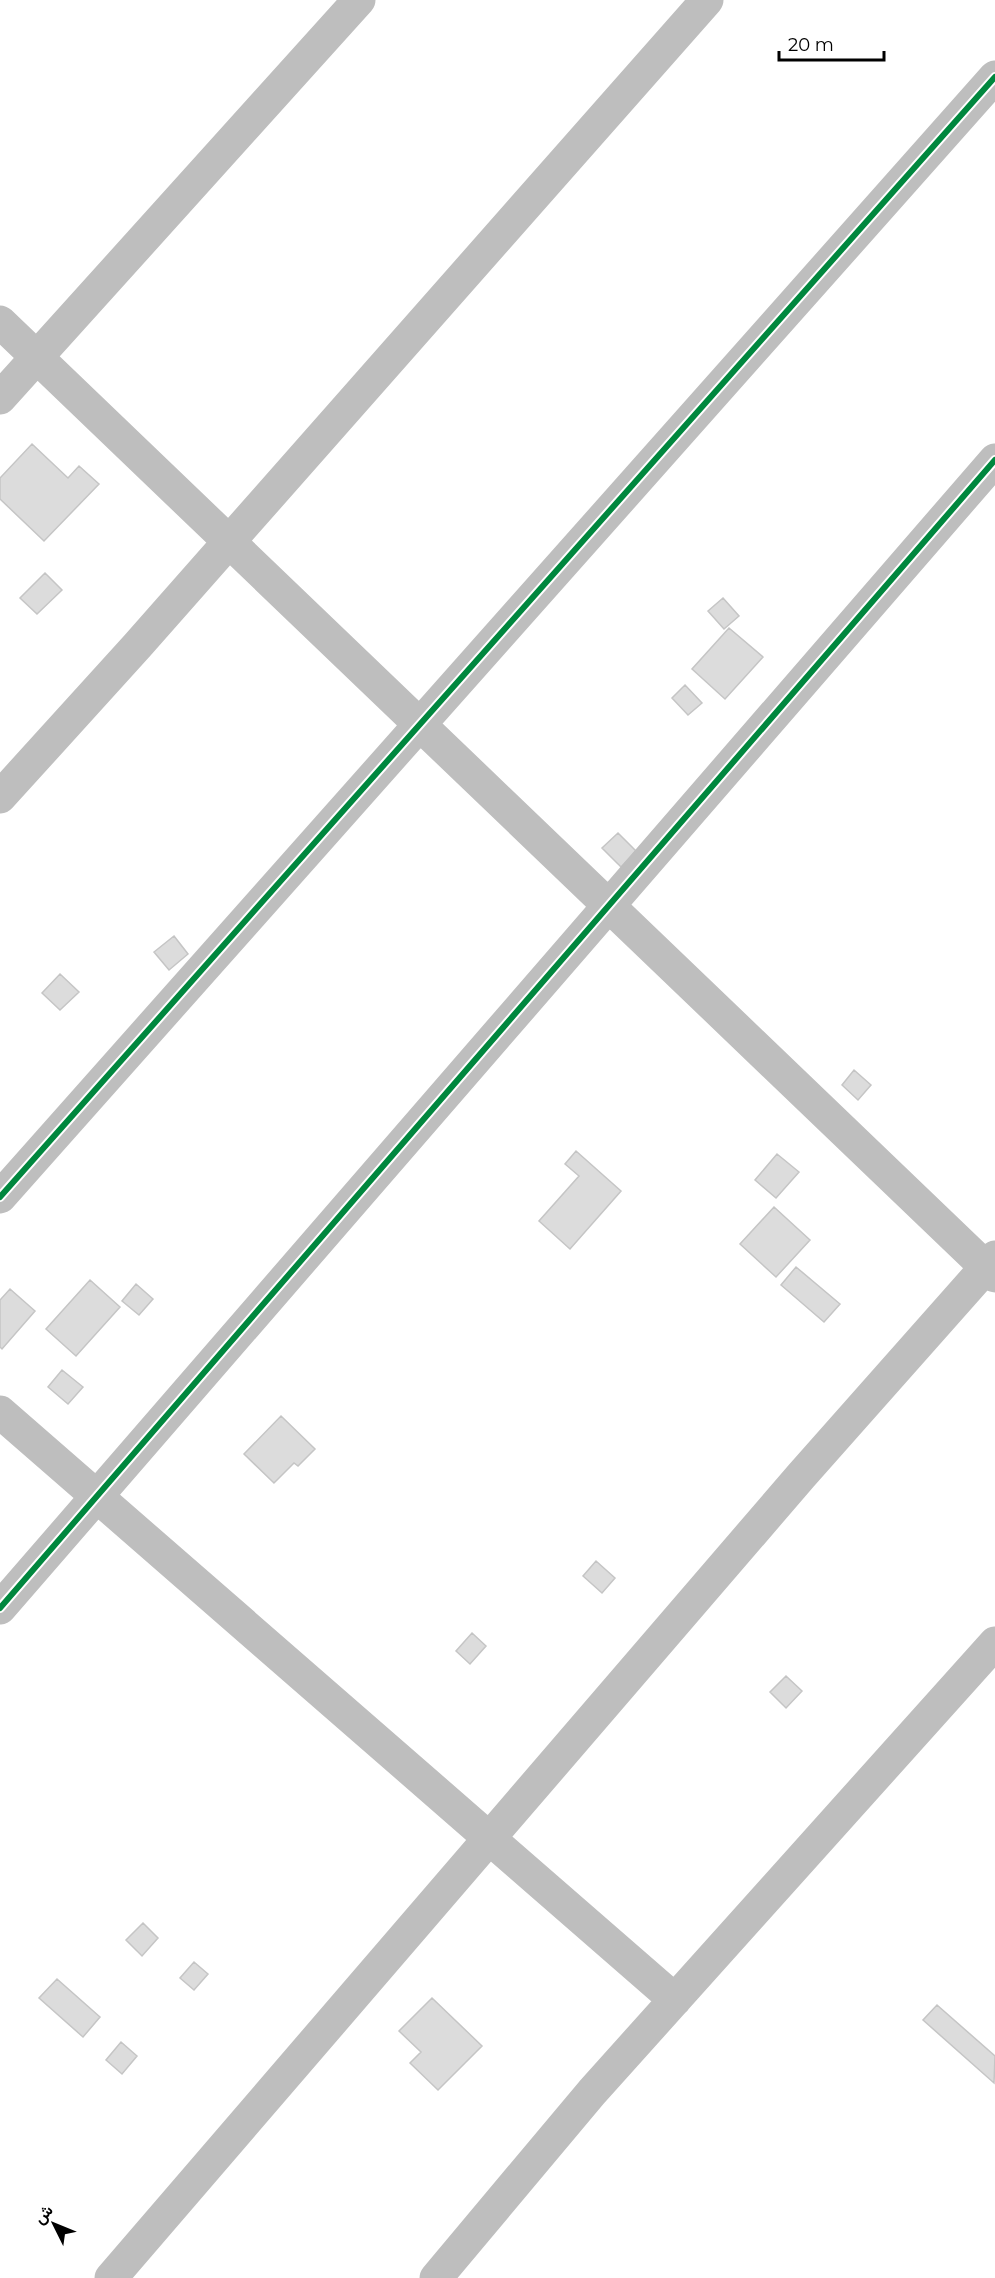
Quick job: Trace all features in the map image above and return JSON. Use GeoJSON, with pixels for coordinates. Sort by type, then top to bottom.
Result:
{"type":"FeatureCollection","features":[{"type":"Feature","properties":{"kind":"street"},"geometry":{"type":"LineString","coordinates":[[0,398],[358,0]]}},
{"type":"Feature","properties":{"kind":"street"},"geometry":{"type":"LineString","coordinates":[[0,797],[229,542],[707,0]]}},
{"type":"Feature","properties":{"kind":"street"},"geometry":{"type":"LineString","coordinates":[[0,1197],[995,77]]}},
{"type":"Feature","properties":{"kind":"street"},"geometry":{"type":"LineString","coordinates":[[0,322],[609,907],[992,1267],[801,1476],[111,2278]]}},
{"type":"Feature","properties":{"kind":"street"},"geometry":{"type":"LineString","coordinates":[[0,1608],[995,460]]}},
{"type":"Feature","properties":{"kind":"street"},"geometry":{"type":"LineString","coordinates":[[0,1412],[675,2000]]}},
{"type":"Feature","properties":{"kind":"street"},"geometry":{"type":"LineString","coordinates":[[436,2278],[592,2092],[995,1643]]}},
{"type":"Feature","properties":{"kind":"building"},"geometry":{"type":"Polygon","coordinates":[[[32,444],[68,478],[79,466],[99,484],[44,541],[0,499],[0,478],[32,444]]]}},
{"type":"Feature","properties":{"kind":"building"},"geometry":{"type":"Polygon","coordinates":[[[45,573],[62,590],[37,614],[20,598],[45,573]]]}},
{"type":"Feature","properties":{"kind":"building"},"geometry":{"type":"Polygon","coordinates":[[[723,598],[739,616],[724,629],[708,611],[723,598]]]}},
{"type":"Feature","properties":{"kind":"building"},"geometry":{"type":"Polygon","coordinates":[[[729,628],[763,657],[725,699],[692,669],[729,628]]]}},
{"type":"Feature","properties":{"kind":"building"},"geometry":{"type":"Polygon","coordinates":[[[685,685],[702,703],[688,715],[672,698],[685,685]]]}},
{"type":"Feature","properties":{"kind":"building"},"geometry":{"type":"Polygon","coordinates":[[[618,833],[636,851],[621,867],[602,848],[618,833]]]}},
{"type":"Feature","properties":{"kind":"building"},"geometry":{"type":"Polygon","coordinates":[[[174,936],[188,954],[169,970],[154,952],[174,936]]]}},
{"type":"Feature","properties":{"kind":"building"},"geometry":{"type":"Polygon","coordinates":[[[60,974],[79,992],[60,1010],[42,993],[60,974]]]}},
{"type":"Feature","properties":{"kind":"building"},"geometry":{"type":"Polygon","coordinates":[[[854,1070],[871,1085],[858,1100],[842,1085],[854,1070]]]}},
{"type":"Feature","properties":{"kind":"building"},"geometry":{"type":"Polygon","coordinates":[[[576,1151],[621,1191],[570,1249],[539,1221],[579,1176],[565,1164],[576,1151]]]}},
{"type":"Feature","properties":{"kind":"building"},"geometry":{"type":"Polygon","coordinates":[[[777,1154],[799,1172],[776,1198],[755,1180],[777,1154]]]}},
{"type":"Feature","properties":{"kind":"building"},"geometry":{"type":"Polygon","coordinates":[[[774,1207],[810,1240],[776,1277],[740,1244],[774,1207]]]}},
{"type":"Feature","properties":{"kind":"building"},"geometry":{"type":"Polygon","coordinates":[[[796,1267],[840,1304],[824,1322],[781,1285],[796,1267]]]}},
{"type":"Feature","properties":{"kind":"building"},"geometry":{"type":"Polygon","coordinates":[[[90,1280],[120,1307],[76,1356],[46,1329],[90,1280]]]}},
{"type":"Feature","properties":{"kind":"building"},"geometry":{"type":"Polygon","coordinates":[[[136,1284],[153,1299],[139,1315],[122,1301],[136,1284]]]}},
{"type":"Feature","properties":{"kind":"building"},"geometry":{"type":"Polygon","coordinates":[[[10,1289],[35,1311],[2,1349],[0,1347],[0,1300],[10,1289]]]}},
{"type":"Feature","properties":{"kind":"building"},"geometry":{"type":"Polygon","coordinates":[[[62,1370],[83,1387],[68,1404],[48,1387],[62,1370]]]}},
{"type":"Feature","properties":{"kind":"building"},"geometry":{"type":"Polygon","coordinates":[[[281,1416],[315,1449],[298,1466],[294,1463],[274,1483],[244,1454],[281,1416]]]}},
{"type":"Feature","properties":{"kind":"building"},"geometry":{"type":"Polygon","coordinates":[[[596,1561],[615,1578],[602,1593],[583,1576],[596,1561]]]}},
{"type":"Feature","properties":{"kind":"building"},"geometry":{"type":"Polygon","coordinates":[[[472,1633],[486,1646],[470,1664],[456,1651],[472,1633]]]}},
{"type":"Feature","properties":{"kind":"building"},"geometry":{"type":"Polygon","coordinates":[[[786,1676],[802,1691],[786,1708],[770,1692],[786,1676]]]}},
{"type":"Feature","properties":{"kind":"building"},"geometry":{"type":"Polygon","coordinates":[[[143,1923],[158,1938],[142,1956],[126,1940],[143,1923]]]}},
{"type":"Feature","properties":{"kind":"building"},"geometry":{"type":"Polygon","coordinates":[[[194,1962],[208,1974],[194,1990],[180,1978],[194,1962]]]}},
{"type":"Feature","properties":{"kind":"building"},"geometry":{"type":"Polygon","coordinates":[[[57,1979],[100,2017],[83,2037],[39,1998],[57,1979]]]}},
{"type":"Feature","properties":{"kind":"building"},"geometry":{"type":"Polygon","coordinates":[[[432,1998],[482,2046],[438,2090],[410,2063],[421,2052],[399,2031],[432,1998]]]}},
{"type":"Feature","properties":{"kind":"building"},"geometry":{"type":"Polygon","coordinates":[[[937,2005],[995,2056],[994,2083],[923,2020],[937,2005]]]}},
{"type":"Feature","properties":{"kind":"building"},"geometry":{"type":"Polygon","coordinates":[[[121,2042],[137,2056],[122,2074],[106,2060],[121,2042]]]}},
{"type":"Feature","properties":{"kind":"cycle path"},"geometry":{"type":"LineString","coordinates":[[0,1197],[995,77]]}},
{"type":"Feature","properties":{"kind":"cycle path"},"geometry":{"type":"LineString","coordinates":[[0,1608],[995,460]]}}]}
